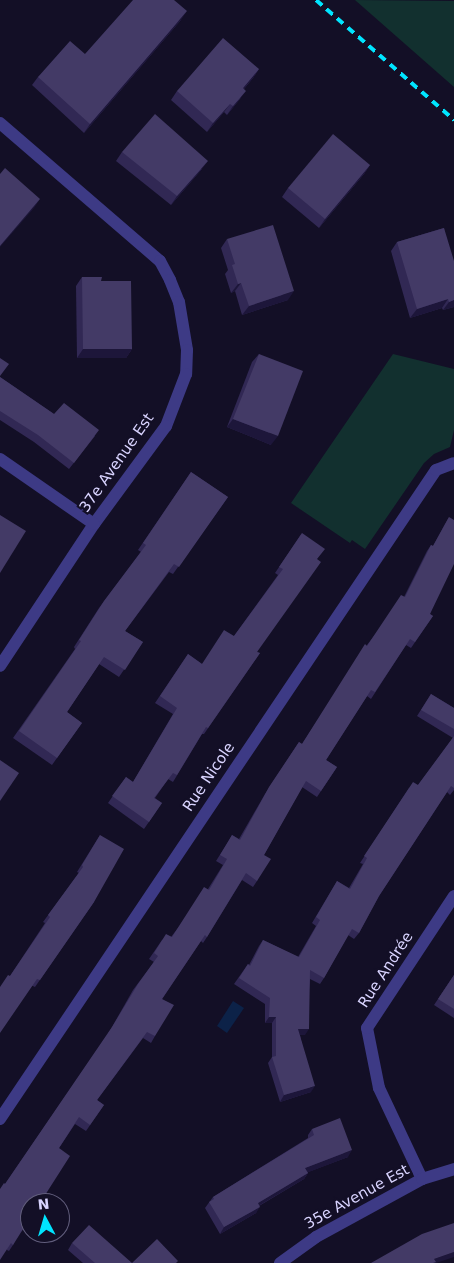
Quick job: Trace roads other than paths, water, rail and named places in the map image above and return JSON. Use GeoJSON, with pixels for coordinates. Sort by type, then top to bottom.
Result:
{"type":"FeatureCollection","features":[{"type":"Feature","properties":{"kind":"street","name":"37e Avenue Est"},"geometry":{"type":"LineString","coordinates":[[0,123],[160,261],[170,280],[181,312],[185,331],[186,374],[166,426],[94,524],[0,666]]}},
{"type":"Feature","properties":{"kind":"street"},"geometry":{"type":"LineString","coordinates":[[0,459],[94,524]]}},
{"type":"Feature","properties":{"kind":"street","name":"Rue Nicole"},"geometry":{"type":"LineString","coordinates":[[0,1119],[436,470],[454,463]]}},
{"type":"Feature","properties":{"kind":"street","name":"Rue Andrée"},"geometry":{"type":"LineString","coordinates":[[422,1179],[379,1088],[367,1028],[454,896]]}},
{"type":"Feature","properties":{"kind":"street","name":"35e Avenue Est"},"geometry":{"type":"LineString","coordinates":[[280,1263],[316,1237],[422,1179],[454,1169]]}},
{"type":"Feature","properties":{"kind":"water"},"geometry":{"type":"Polygon","coordinates":[[[233,1001],[244,1008],[227,1033],[217,1026],[233,1001]]]}},
{"type":"Feature","properties":{"kind":"railway"},"geometry":{"type":"LineString","coordinates":[[316,0],[454,120]]}}]}
